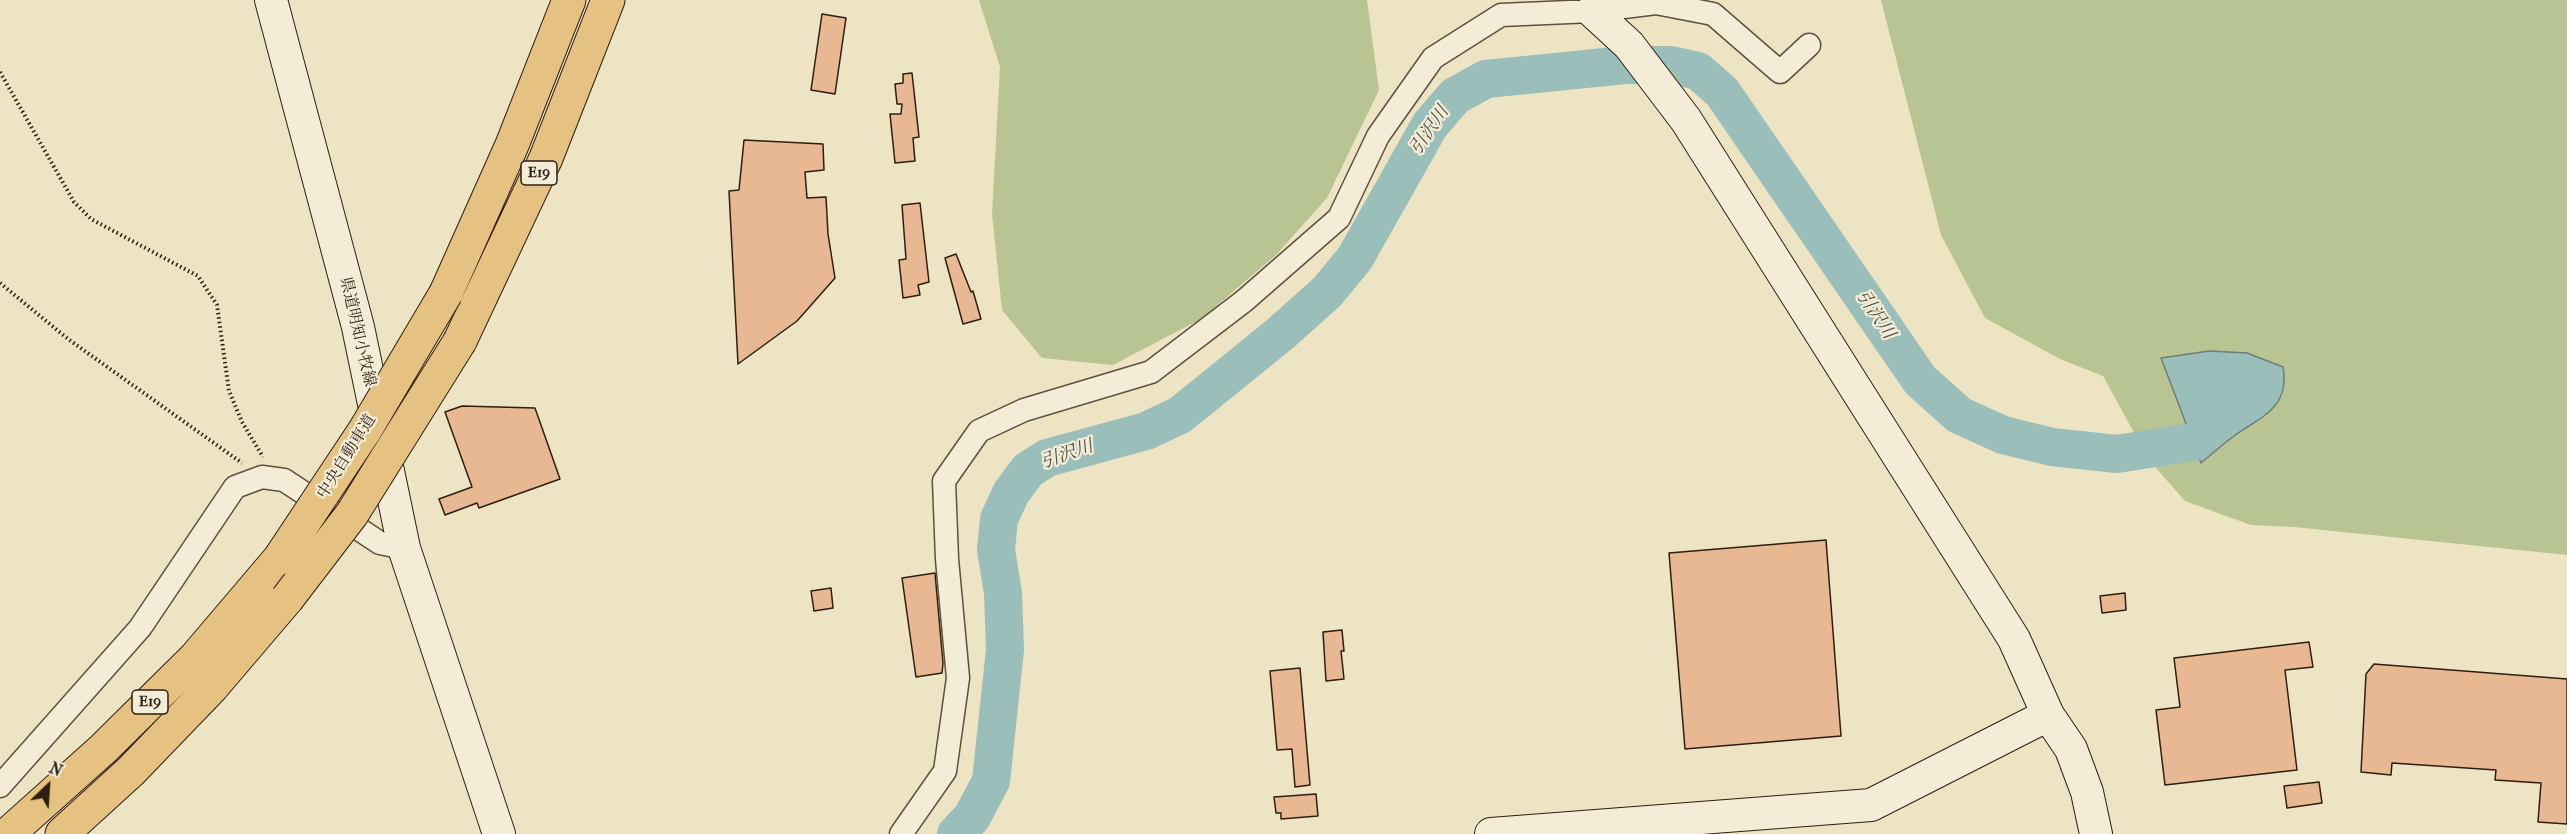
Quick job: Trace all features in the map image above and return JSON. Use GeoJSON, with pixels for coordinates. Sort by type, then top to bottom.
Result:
{"type":"FeatureCollection","features":[{"type":"Feature","properties":{"kind":"highway","name":"中央自動車道"},"geometry":{"type":"LineString","coordinates":[[8,834],[103,749],[195,658],[280,558],[365,430],[446,292],[512,145],[569,0]]}},
{"type":"Feature","properties":{"kind":"highway","name":"中央自動車道"},"geometry":{"type":"LineString","coordinates":[[62,834],[139,763],[212,687],[287,599],[352,514],[460,341],[546,158],[608,0]]}},
{"type":"Feature","properties":{"kind":"street","name":"県道明知小牧線"},"geometry":{"type":"LineString","coordinates":[[271,0],[358,327],[404,548],[499,834]]}},
{"type":"Feature","properties":{"kind":"street"},"geometry":{"type":"LineString","coordinates":[[901,834],[945,771],[958,678],[947,559],[944,481],[979,431],[1024,410],[1151,372],[1244,301],[1339,218],[1378,136],[1432,58],[1501,15],[1592,11],[1656,3],[1713,14],[1780,72],[1809,45]]}},
{"type":"Feature","properties":{"kind":"street"},"geometry":{"type":"LineString","coordinates":[[1592,11],[1629,45],[1686,120],[2014,639],[2048,715],[2071,749],[2087,792],[2096,834]]}},
{"type":"Feature","properties":{"kind":"street"},"geometry":{"type":"LineString","coordinates":[[0,786],[140,628],[235,487],[273,478],[380,543],[404,548]]}},
{"type":"Feature","properties":{"kind":"street"},"geometry":{"type":"LineString","coordinates":[[1491,834],[1871,805],[2048,715]]}},
{"type":"Feature","properties":{"kind":"path"},"geometry":{"type":"LineString","coordinates":[[0,72],[74,202],[91,219],[198,276],[217,305],[229,391],[242,422],[273,478]]}},
{"type":"Feature","properties":{"kind":"path"},"geometry":{"type":"LineString","coordinates":[[0,283],[68,339],[273,478]]}},
{"type":"Feature","properties":{"kind":"green space"},"geometry":{"type":"Polygon","coordinates":[[[979,0],[1367,0],[1379,90],[1327,198],[1276,255],[1201,319],[1113,365],[1042,358],[1002,310],[992,214],[1000,67],[979,0]]]}},
{"type":"Feature","properties":{"kind":"green space"},"geometry":{"type":"Polygon","coordinates":[[[1881,0],[2567,0],[2567,555],[2294,527],[2251,525],[2185,501],[2149,460],[2103,376],[2060,359],[1985,318],[1941,235],[1881,0]]]}},
{"type":"Feature","properties":{"kind":"water"},"geometry":{"type":"Polygon","coordinates":[[[2209,351],[2247,353],[2283,367],[2284,381],[2278,402],[2272,409],[2201,463],[2161,358],[2209,351]]]}},
{"type":"Feature","properties":{"kind":"building"},"geometry":{"type":"Polygon","coordinates":[[[822,14],[846,18],[835,94],[811,90],[822,14]]]}},
{"type":"Feature","properties":{"kind":"building"},"geometry":{"type":"Polygon","coordinates":[[[912,73],[919,137],[913,138],[915,161],[895,163],[890,114],[901,114],[902,104],[897,104],[895,84],[903,83],[903,74],[912,73]]]}},
{"type":"Feature","properties":{"kind":"building"},"geometry":{"type":"Polygon","coordinates":[[[744,140],[823,144],[824,170],[805,172],[807,198],[826,197],[828,234],[835,278],[797,321],[738,364],[729,191],[739,190],[744,140]]]}},
{"type":"Feature","properties":{"kind":"building"},"geometry":{"type":"Polygon","coordinates":[[[920,203],[929,282],[918,285],[920,295],[903,298],[899,260],[906,259],[902,205],[920,203]]]}},
{"type":"Feature","properties":{"kind":"building"},"geometry":{"type":"Polygon","coordinates":[[[956,254],[971,292],[973,291],[981,319],[963,324],[945,258],[956,254]]]}},
{"type":"Feature","properties":{"kind":"building"},"geometry":{"type":"Polygon","coordinates":[[[462,406],[535,408],[560,479],[479,508],[477,503],[445,515],[439,499],[472,487],[445,412],[462,406]]]}},
{"type":"Feature","properties":{"kind":"building"},"geometry":{"type":"Polygon","coordinates":[[[1826,540],[1841,736],[1685,749],[1669,553],[1826,540]]]}},
{"type":"Feature","properties":{"kind":"building"},"geometry":{"type":"Polygon","coordinates":[[[935,573],[942,673],[916,677],[902,578],[935,573]]]}},
{"type":"Feature","properties":{"kind":"building"},"geometry":{"type":"Polygon","coordinates":[[[831,588],[833,608],[814,611],[811,591],[831,588]]]}},
{"type":"Feature","properties":{"kind":"building"},"geometry":{"type":"Polygon","coordinates":[[[2125,593],[2126,610],[2102,613],[2100,596],[2125,593]]]}},
{"type":"Feature","properties":{"kind":"building"},"geometry":{"type":"Polygon","coordinates":[[[1342,630],[1344,651],[1341,651],[1344,679],[1326,681],[1323,632],[1342,630]]]}},
{"type":"Feature","properties":{"kind":"building"},"geometry":{"type":"Polygon","coordinates":[[[2309,642],[2313,667],[2285,670],[2297,770],[2165,785],[2156,710],[2180,707],[2174,658],[2309,642]]]}},
{"type":"Feature","properties":{"kind":"building"},"geometry":{"type":"Polygon","coordinates":[[[2374,664],[2567,679],[2567,824],[2538,822],[2541,783],[2495,780],[2496,770],[2392,763],[2391,775],[2361,772],[2366,674],[2374,664]]]}},
{"type":"Feature","properties":{"kind":"building"},"geometry":{"type":"Polygon","coordinates":[[[1300,668],[1310,785],[1295,787],[1292,749],[1277,750],[1270,671],[1300,668]]]}},
{"type":"Feature","properties":{"kind":"building"},"geometry":{"type":"Polygon","coordinates":[[[2319,782],[2322,803],[2287,808],[2284,786],[2319,782]]]}},
{"type":"Feature","properties":{"kind":"building"},"geometry":{"type":"Polygon","coordinates":[[[1316,794],[1318,816],[1281,819],[1281,813],[1276,813],[1274,797],[1316,794]]]}},
{"type":"Feature","properties":{"kind":"waterway","name":"引沢川"},"geometry":{"type":"LineString","coordinates":[[956,834],[972,817],[991,781],[1005,650],[1003,593],[996,550],[999,519],[1011,493],[1028,470],[1047,458],[1146,431],[1180,415],[1280,334],[1327,292],[1355,258],[1430,125],[1455,96],[1486,79],[1625,65],[1671,65],[1698,71],[1722,92],[1920,380],[1959,415],[2003,435],[2052,447],[2117,454],[2193,442]]}}]}
